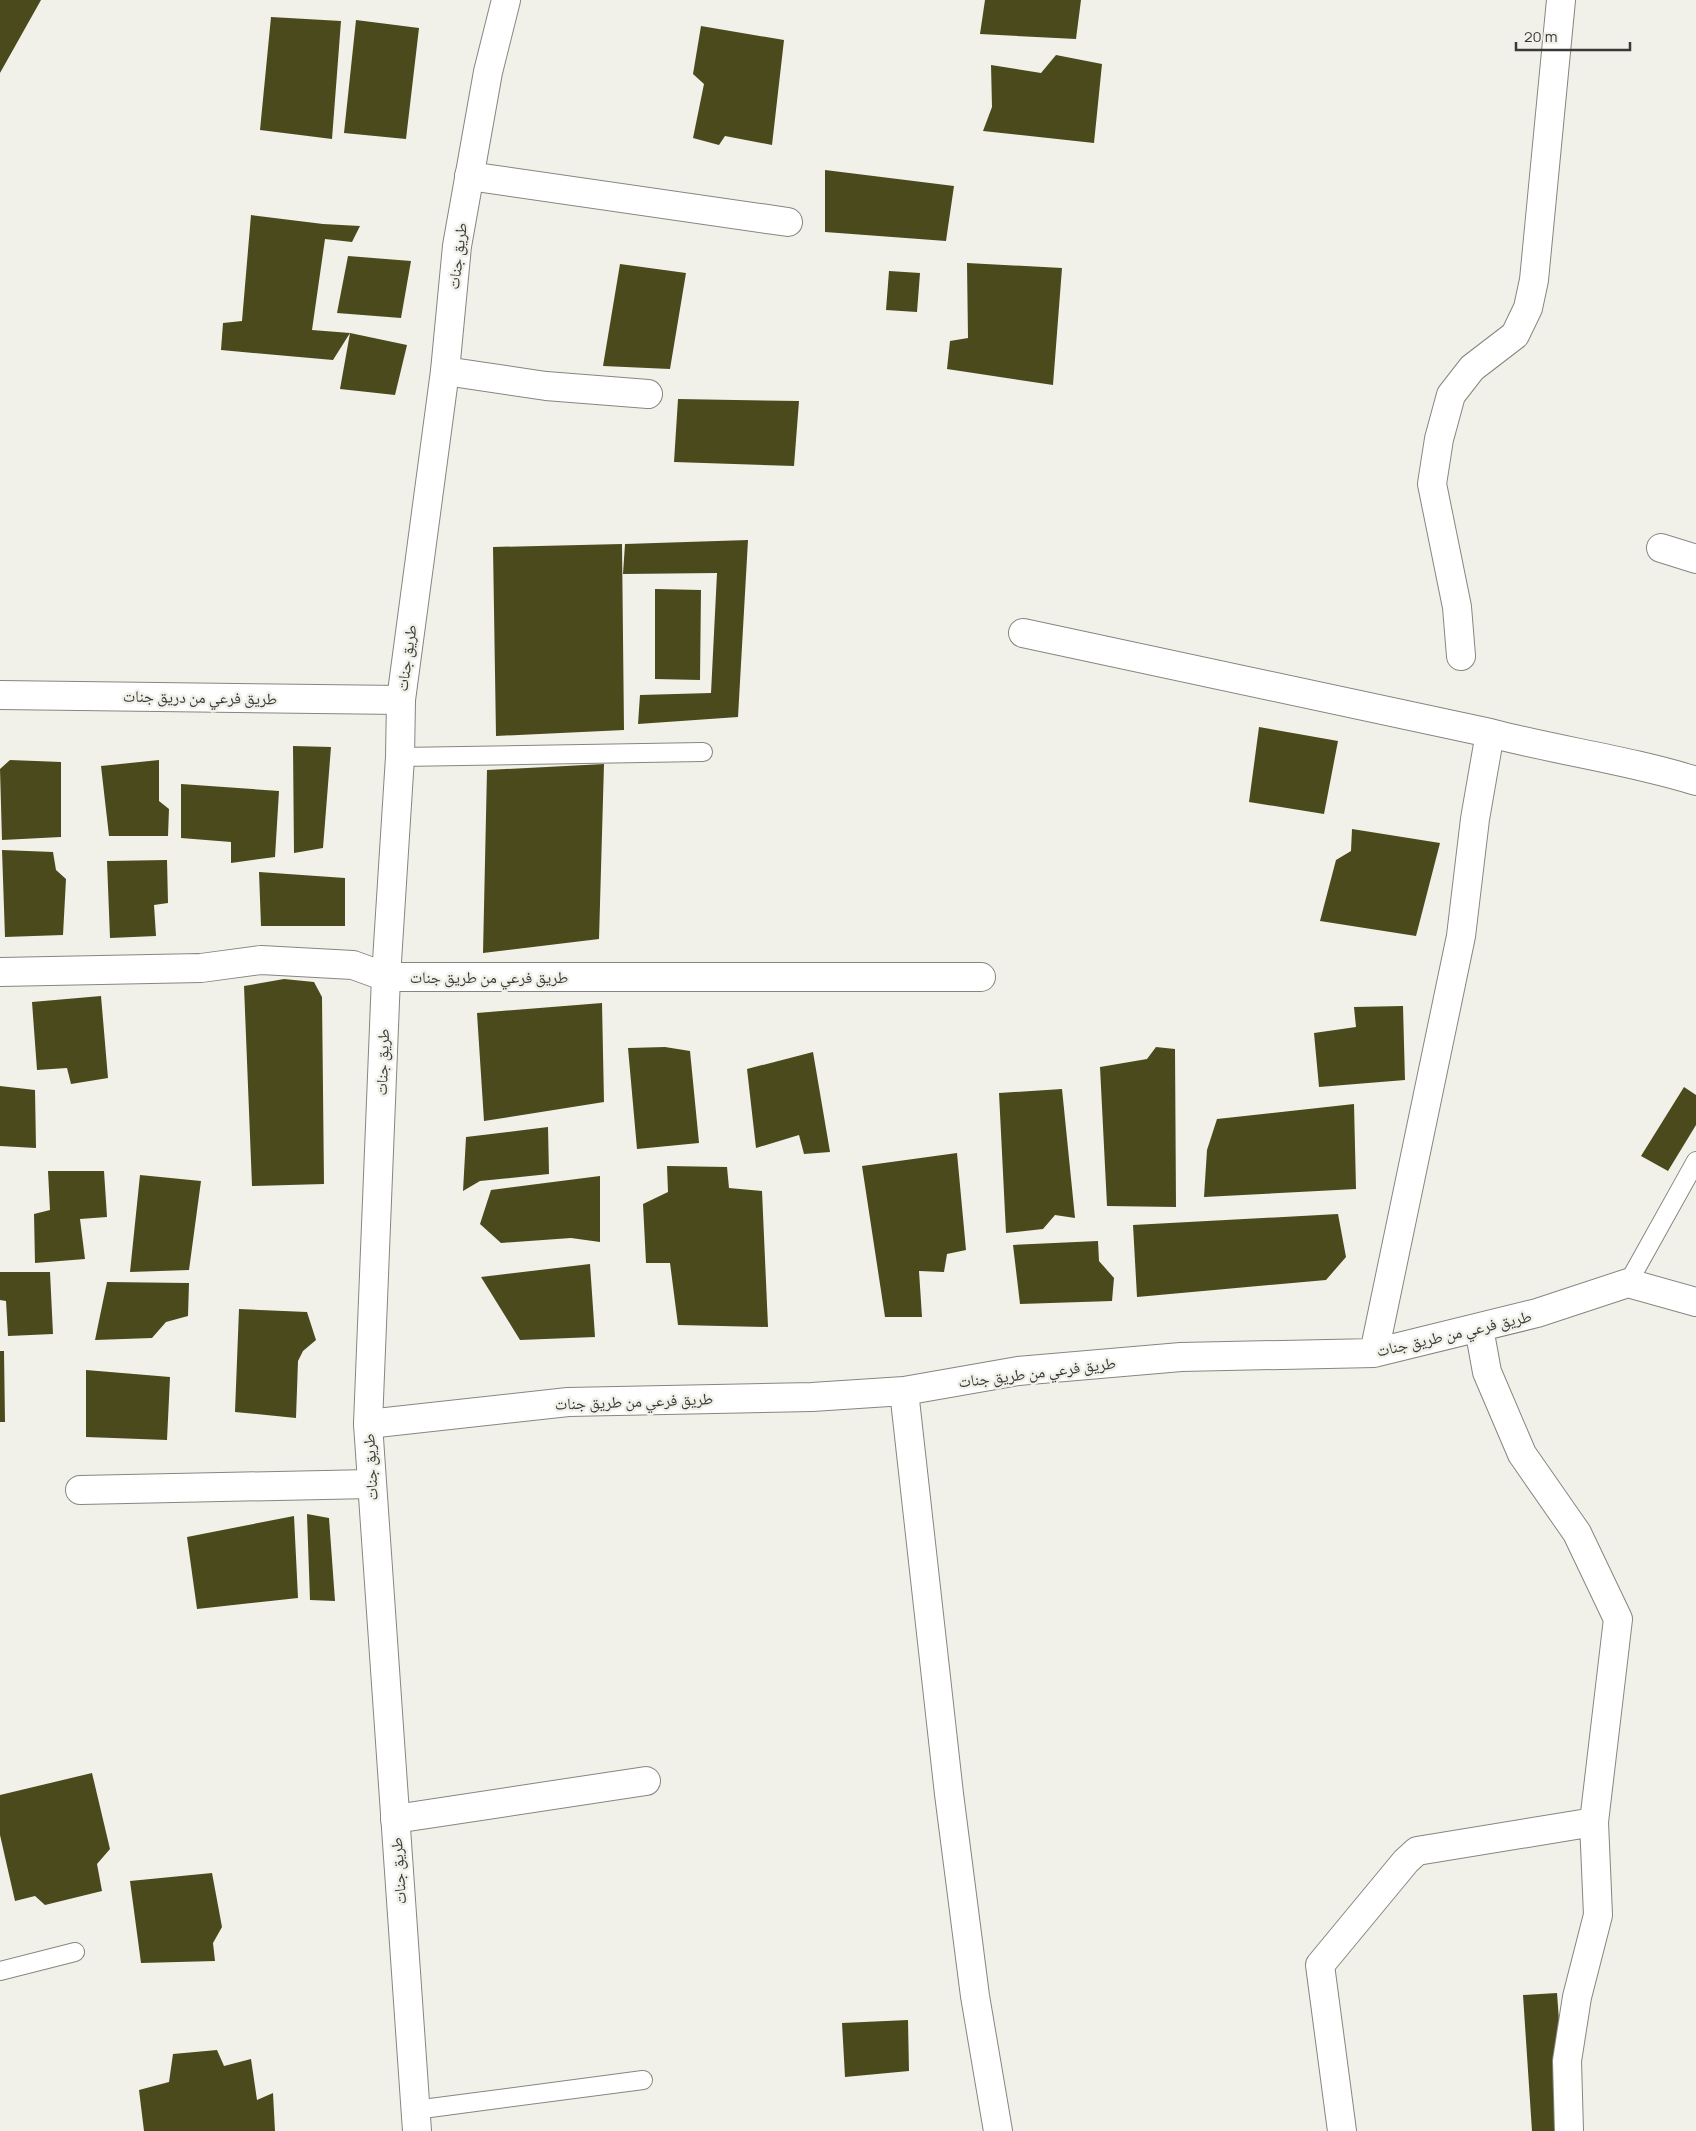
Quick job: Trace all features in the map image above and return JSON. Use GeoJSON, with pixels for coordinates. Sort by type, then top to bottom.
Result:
{"type":"FeatureCollection","features":[{"type":"Feature","properties":{"kind":"street","name":"طريق جنات"},"geometry":{"type":"LineString","coordinates":[[416,2121],[368,1424],[386,978],[400,757],[400,700],[445,371],[457,246],[488,72],[506,0]]}},
{"type":"Feature","properties":{"kind":"street"},"geometry":{"type":"LineString","coordinates":[[1461,656],[1457,607],[1432,484],[1439,439],[1451,395],[1472,368],[1515,335],[1528,308],[1534,280],[1561,0]]}},
{"type":"Feature","properties":{"kind":"street"},"geometry":{"type":"LineString","coordinates":[[469,176],[788,222]]}},
{"type":"Feature","properties":{"kind":"street"},"geometry":{"type":"LineString","coordinates":[[445,371],[546,386],[648,394]]}},
{"type":"Feature","properties":{"kind":"street"},"geometry":{"type":"LineString","coordinates":[[1661,548],[1696,559]]}},
{"type":"Feature","properties":{"kind":"street"},"geometry":{"type":"LineString","coordinates":[[1023,633],[1490,733],[1540,746],[1665,771],[1696,781]]}},
{"type":"Feature","properties":{"kind":"street","name":"طريق فرعي من دريق جنات"},"geometry":{"type":"LineString","coordinates":[[0,695],[400,700]]}},
{"type":"Feature","properties":{"kind":"street"},"geometry":{"type":"LineString","coordinates":[[1374,1353],[1461,936],[1474,818],[1490,733]]}},
{"type":"Feature","properties":{"kind":"street","name":"طريق فرعي من طريق جنات"},"geometry":{"type":"LineString","coordinates":[[0,972],[201,968],[260,960],[353,965],[386,978],[981,977]]}},
{"type":"Feature","properties":{"kind":"street"},"geometry":{"type":"LineString","coordinates":[[1628,1283],[1696,1302]]}},
{"type":"Feature","properties":{"kind":"street","name":"طريق فرعي من طريق جنات"},"geometry":{"type":"LineString","coordinates":[[368,1424],[568,1402],[812,1397],[904,1391],[1018,1372],[1181,1356],[1374,1353],[1537,1313],[1628,1283]]}},
{"type":"Feature","properties":{"kind":"street"},"geometry":{"type":"LineString","coordinates":[[1479,1328],[1487,1372],[1522,1454],[1577,1533],[1618,1620],[1594,1822],[1598,1915],[1577,1997],[1568,2061],[1569,2131]]}},
{"type":"Feature","properties":{"kind":"street"},"geometry":{"type":"LineString","coordinates":[[904,1391],[949,1794],[974,1996],[998,2131]]}},
{"type":"Feature","properties":{"kind":"street"},"geometry":{"type":"LineString","coordinates":[[80,1490],[371,1484]]}},
{"type":"Feature","properties":{"kind":"street"},"geometry":{"type":"LineString","coordinates":[[395,1819],[646,1781]]}},
{"type":"Feature","properties":{"kind":"street"},"geometry":{"type":"LineString","coordinates":[[1342,2131],[1320,1965],[1406,1861],[1417,1851],[1594,1822]]}},
{"type":"Feature","properties":{"kind":"lane"},"geometry":{"type":"LineString","coordinates":[[400,757],[703,752]]}},
{"type":"Feature","properties":{"kind":"lane"},"geometry":{"type":"LineString","coordinates":[[1628,1283],[1696,1161]]}},
{"type":"Feature","properties":{"kind":"lane"},"geometry":{"type":"LineString","coordinates":[[0,1971],[75,1952]]}},
{"type":"Feature","properties":{"kind":"lane"},"geometry":{"type":"LineString","coordinates":[[416,2121],[643,2080]]}},
{"type":"Feature","properties":{"kind":"building"},"geometry":{"type":"Polygon","coordinates":[[[0,0],[41,0],[0,73],[0,0]]]}},
{"type":"Feature","properties":{"kind":"building"},"geometry":{"type":"Polygon","coordinates":[[[985,0],[1081,0],[1076,39],[980,34],[985,0]]]}},
{"type":"Feature","properties":{"kind":"building"},"geometry":{"type":"Polygon","coordinates":[[[271,17],[341,21],[332,139],[260,130],[271,17]]]}},
{"type":"Feature","properties":{"kind":"building"},"geometry":{"type":"Polygon","coordinates":[[[356,20],[419,28],[406,139],[344,133],[356,20]]]}},
{"type":"Feature","properties":{"kind":"building"},"geometry":{"type":"Polygon","coordinates":[[[701,26],[784,40],[772,145],[725,136],[719,145],[693,138],[704,84],[693,74],[701,26]]]}},
{"type":"Feature","properties":{"kind":"building"},"geometry":{"type":"Polygon","coordinates":[[[1056,55],[1102,64],[1094,143],[983,131],[992,107],[991,65],[1041,73],[1056,55]]]}},
{"type":"Feature","properties":{"kind":"building"},"geometry":{"type":"Polygon","coordinates":[[[825,170],[954,186],[946,241],[825,232],[825,170]]]}},
{"type":"Feature","properties":{"kind":"building"},"geometry":{"type":"Polygon","coordinates":[[[251,215],[323,224],[360,226],[352,242],[325,239],[312,330],[350,333],[333,360],[221,350],[223,323],[242,321],[251,215]]]}},
{"type":"Feature","properties":{"kind":"building"},"geometry":{"type":"Polygon","coordinates":[[[348,256],[411,261],[401,318],[337,313],[348,256]]]}},
{"type":"Feature","properties":{"kind":"building"},"geometry":{"type":"Polygon","coordinates":[[[967,263],[1062,268],[1053,385],[947,369],[950,341],[968,338],[967,263]]]}},
{"type":"Feature","properties":{"kind":"building"},"geometry":{"type":"Polygon","coordinates":[[[620,264],[686,273],[670,369],[603,366],[620,264]]]}},
{"type":"Feature","properties":{"kind":"building"},"geometry":{"type":"Polygon","coordinates":[[[889,271],[920,273],[917,312],[886,310],[889,271]]]}},
{"type":"Feature","properties":{"kind":"building"},"geometry":{"type":"Polygon","coordinates":[[[350,333],[407,345],[395,395],[340,389],[350,333]]]}},
{"type":"Feature","properties":{"kind":"building"},"geometry":{"type":"Polygon","coordinates":[[[678,399],[799,401],[794,466],[674,462],[678,399]]]}},
{"type":"Feature","properties":{"kind":"building"},"geometry":{"type":"Polygon","coordinates":[[[748,540],[738,717],[638,724],[640,695],[711,693],[717,573],[623,574],[625,544],[748,540]]]}},
{"type":"Feature","properties":{"kind":"building"},"geometry":{"type":"Polygon","coordinates":[[[622,544],[624,730],[496,736],[493,547],[622,544]]]}},
{"type":"Feature","properties":{"kind":"building"},"geometry":{"type":"Polygon","coordinates":[[[655,589],[701,590],[700,680],[655,679],[655,589]]]}},
{"type":"Feature","properties":{"kind":"building"},"geometry":{"type":"Polygon","coordinates":[[[1259,727],[1338,741],[1324,814],[1249,802],[1259,727]]]}},
{"type":"Feature","properties":{"kind":"building"},"geometry":{"type":"Polygon","coordinates":[[[293,746],[331,747],[323,848],[294,853],[293,746]]]}},
{"type":"Feature","properties":{"kind":"building"},"geometry":{"type":"Polygon","coordinates":[[[10,760],[61,762],[61,837],[2,840],[0,769],[10,760]]]}},
{"type":"Feature","properties":{"kind":"building"},"geometry":{"type":"Polygon","coordinates":[[[159,760],[159,801],[169,809],[168,836],[109,836],[101,766],[159,760]]]}},
{"type":"Feature","properties":{"kind":"building"},"geometry":{"type":"Polygon","coordinates":[[[604,764],[599,939],[483,953],[487,770],[604,764]]]}},
{"type":"Feature","properties":{"kind":"building"},"geometry":{"type":"Polygon","coordinates":[[[181,784],[279,791],[275,857],[231,863],[231,842],[181,838],[181,784]]]}},
{"type":"Feature","properties":{"kind":"building"},"geometry":{"type":"Polygon","coordinates":[[[1352,829],[1440,843],[1416,936],[1320,921],[1336,860],[1351,851],[1352,829]]]}},
{"type":"Feature","properties":{"kind":"building"},"geometry":{"type":"Polygon","coordinates":[[[2,850],[53,852],[56,870],[66,879],[63,935],[5,937],[2,850]]]}},
{"type":"Feature","properties":{"kind":"building"},"geometry":{"type":"Polygon","coordinates":[[[167,860],[168,903],[154,905],[156,936],[110,938],[107,861],[167,860]]]}},
{"type":"Feature","properties":{"kind":"building"},"geometry":{"type":"Polygon","coordinates":[[[259,872],[345,878],[345,926],[261,926],[259,872]]]}},
{"type":"Feature","properties":{"kind":"building"},"geometry":{"type":"Polygon","coordinates":[[[284,979],[314,982],[322,997],[324,1184],[252,1186],[244,986],[284,979]]]}},
{"type":"Feature","properties":{"kind":"building"},"geometry":{"type":"Polygon","coordinates":[[[101,996],[108,1078],[71,1084],[67,1068],[37,1070],[32,1002],[101,996]]]}},
{"type":"Feature","properties":{"kind":"building"},"geometry":{"type":"Polygon","coordinates":[[[602,1003],[604,1102],[484,1121],[477,1013],[602,1003]]]}},
{"type":"Feature","properties":{"kind":"building"},"geometry":{"type":"Polygon","coordinates":[[[1403,1006],[1405,1080],[1319,1087],[1314,1033],[1356,1027],[1354,1007],[1403,1006]]]}},
{"type":"Feature","properties":{"kind":"building"},"geometry":{"type":"Polygon","coordinates":[[[665,1047],[690,1051],[699,1143],[637,1149],[628,1048],[665,1047]]]}},
{"type":"Feature","properties":{"kind":"building"},"geometry":{"type":"Polygon","coordinates":[[[1156,1047],[1175,1049],[1176,1207],[1107,1206],[1100,1067],[1147,1059],[1156,1047]]]}},
{"type":"Feature","properties":{"kind":"building"},"geometry":{"type":"Polygon","coordinates":[[[813,1052],[830,1152],[804,1154],[799,1135],[756,1148],[747,1069],[813,1052]]]}},
{"type":"Feature","properties":{"kind":"building"},"geometry":{"type":"Polygon","coordinates":[[[0,1086],[35,1090],[36,1148],[0,1146],[0,1086]]]}},
{"type":"Feature","properties":{"kind":"building"},"geometry":{"type":"Polygon","coordinates":[[[1684,1087],[1696,1095],[1696,1125],[1668,1171],[1641,1156],[1684,1087]]]}},
{"type":"Feature","properties":{"kind":"building"},"geometry":{"type":"Polygon","coordinates":[[[1062,1089],[1075,1218],[1055,1215],[1043,1229],[1006,1233],[999,1093],[1062,1089]]]}},
{"type":"Feature","properties":{"kind":"building"},"geometry":{"type":"Polygon","coordinates":[[[1354,1104],[1356,1189],[1204,1197],[1207,1150],[1217,1119],[1354,1104]]]}},
{"type":"Feature","properties":{"kind":"building"},"geometry":{"type":"Polygon","coordinates":[[[548,1127],[549,1174],[480,1181],[463,1191],[466,1137],[548,1127]]]}},
{"type":"Feature","properties":{"kind":"building"},"geometry":{"type":"Polygon","coordinates":[[[957,1153],[966,1250],[947,1254],[944,1272],[919,1271],[922,1317],[885,1317],[862,1166],[957,1153]]]}},
{"type":"Feature","properties":{"kind":"building"},"geometry":{"type":"Polygon","coordinates":[[[667,1166],[727,1167],[729,1188],[762,1191],[768,1327],[678,1325],[670,1263],[646,1263],[643,1204],[668,1192],[667,1166]]]}},
{"type":"Feature","properties":{"kind":"building"},"geometry":{"type":"Polygon","coordinates":[[[48,1171],[104,1171],[107,1217],[80,1219],[85,1259],[35,1263],[34,1214],[50,1210],[48,1171]]]}},
{"type":"Feature","properties":{"kind":"building"},"geometry":{"type":"Polygon","coordinates":[[[140,1175],[201,1181],[189,1270],[130,1272],[140,1175]]]}},
{"type":"Feature","properties":{"kind":"building"},"geometry":{"type":"Polygon","coordinates":[[[600,1176],[600,1242],[571,1238],[501,1243],[480,1224],[491,1190],[600,1176]]]}},
{"type":"Feature","properties":{"kind":"building"},"geometry":{"type":"Polygon","coordinates":[[[1338,1214],[1346,1257],[1326,1280],[1137,1297],[1133,1225],[1338,1214]]]}},
{"type":"Feature","properties":{"kind":"building"},"geometry":{"type":"Polygon","coordinates":[[[1098,1241],[1099,1261],[1114,1278],[1112,1301],[1020,1304],[1013,1245],[1098,1241]]]}},
{"type":"Feature","properties":{"kind":"building"},"geometry":{"type":"Polygon","coordinates":[[[590,1264],[595,1337],[520,1340],[481,1277],[590,1264]]]}},
{"type":"Feature","properties":{"kind":"building"},"geometry":{"type":"Polygon","coordinates":[[[0,1272],[50,1272],[53,1334],[8,1336],[6,1301],[0,1300],[0,1272]]]}},
{"type":"Feature","properties":{"kind":"building"},"geometry":{"type":"Polygon","coordinates":[[[107,1282],[189,1283],[188,1316],[166,1322],[152,1338],[95,1340],[107,1282]]]}},
{"type":"Feature","properties":{"kind":"building"},"geometry":{"type":"Polygon","coordinates":[[[239,1309],[307,1312],[316,1340],[303,1351],[298,1361],[296,1418],[235,1412],[239,1309]]]}},
{"type":"Feature","properties":{"kind":"building"},"geometry":{"type":"Polygon","coordinates":[[[0,1351],[4,1351],[5,1422],[0,1422],[0,1351]]]}},
{"type":"Feature","properties":{"kind":"building"},"geometry":{"type":"Polygon","coordinates":[[[86,1370],[170,1377],[167,1440],[86,1437],[86,1370]]]}},
{"type":"Feature","properties":{"kind":"building"},"geometry":{"type":"Polygon","coordinates":[[[307,1514],[329,1518],[335,1601],[310,1600],[307,1514]]]}},
{"type":"Feature","properties":{"kind":"building"},"geometry":{"type":"Polygon","coordinates":[[[294,1516],[298,1598],[197,1609],[187,1537],[294,1516]]]}},
{"type":"Feature","properties":{"kind":"building"},"geometry":{"type":"Polygon","coordinates":[[[92,1773],[110,1849],[97,1864],[102,1891],[45,1905],[35,1896],[15,1901],[0,1835],[0,1795],[92,1773]]]}},
{"type":"Feature","properties":{"kind":"building"},"geometry":{"type":"Polygon","coordinates":[[[212,1873],[222,1927],[213,1943],[215,1961],[141,1963],[130,1881],[212,1873]]]}},
{"type":"Feature","properties":{"kind":"building"},"geometry":{"type":"Polygon","coordinates":[[[1557,1993],[1567,2131],[1532,2131],[1523,1995],[1557,1993]]]}},
{"type":"Feature","properties":{"kind":"building"},"geometry":{"type":"Polygon","coordinates":[[[908,2020],[909,2071],[845,2077],[842,2023],[908,2020]]]}},
{"type":"Feature","properties":{"kind":"building"},"geometry":{"type":"Polygon","coordinates":[[[217,2050],[224,2066],[251,2059],[257,2100],[273,2093],[275,2131],[144,2131],[139,2090],[169,2082],[173,2054],[217,2050]]]}}]}
